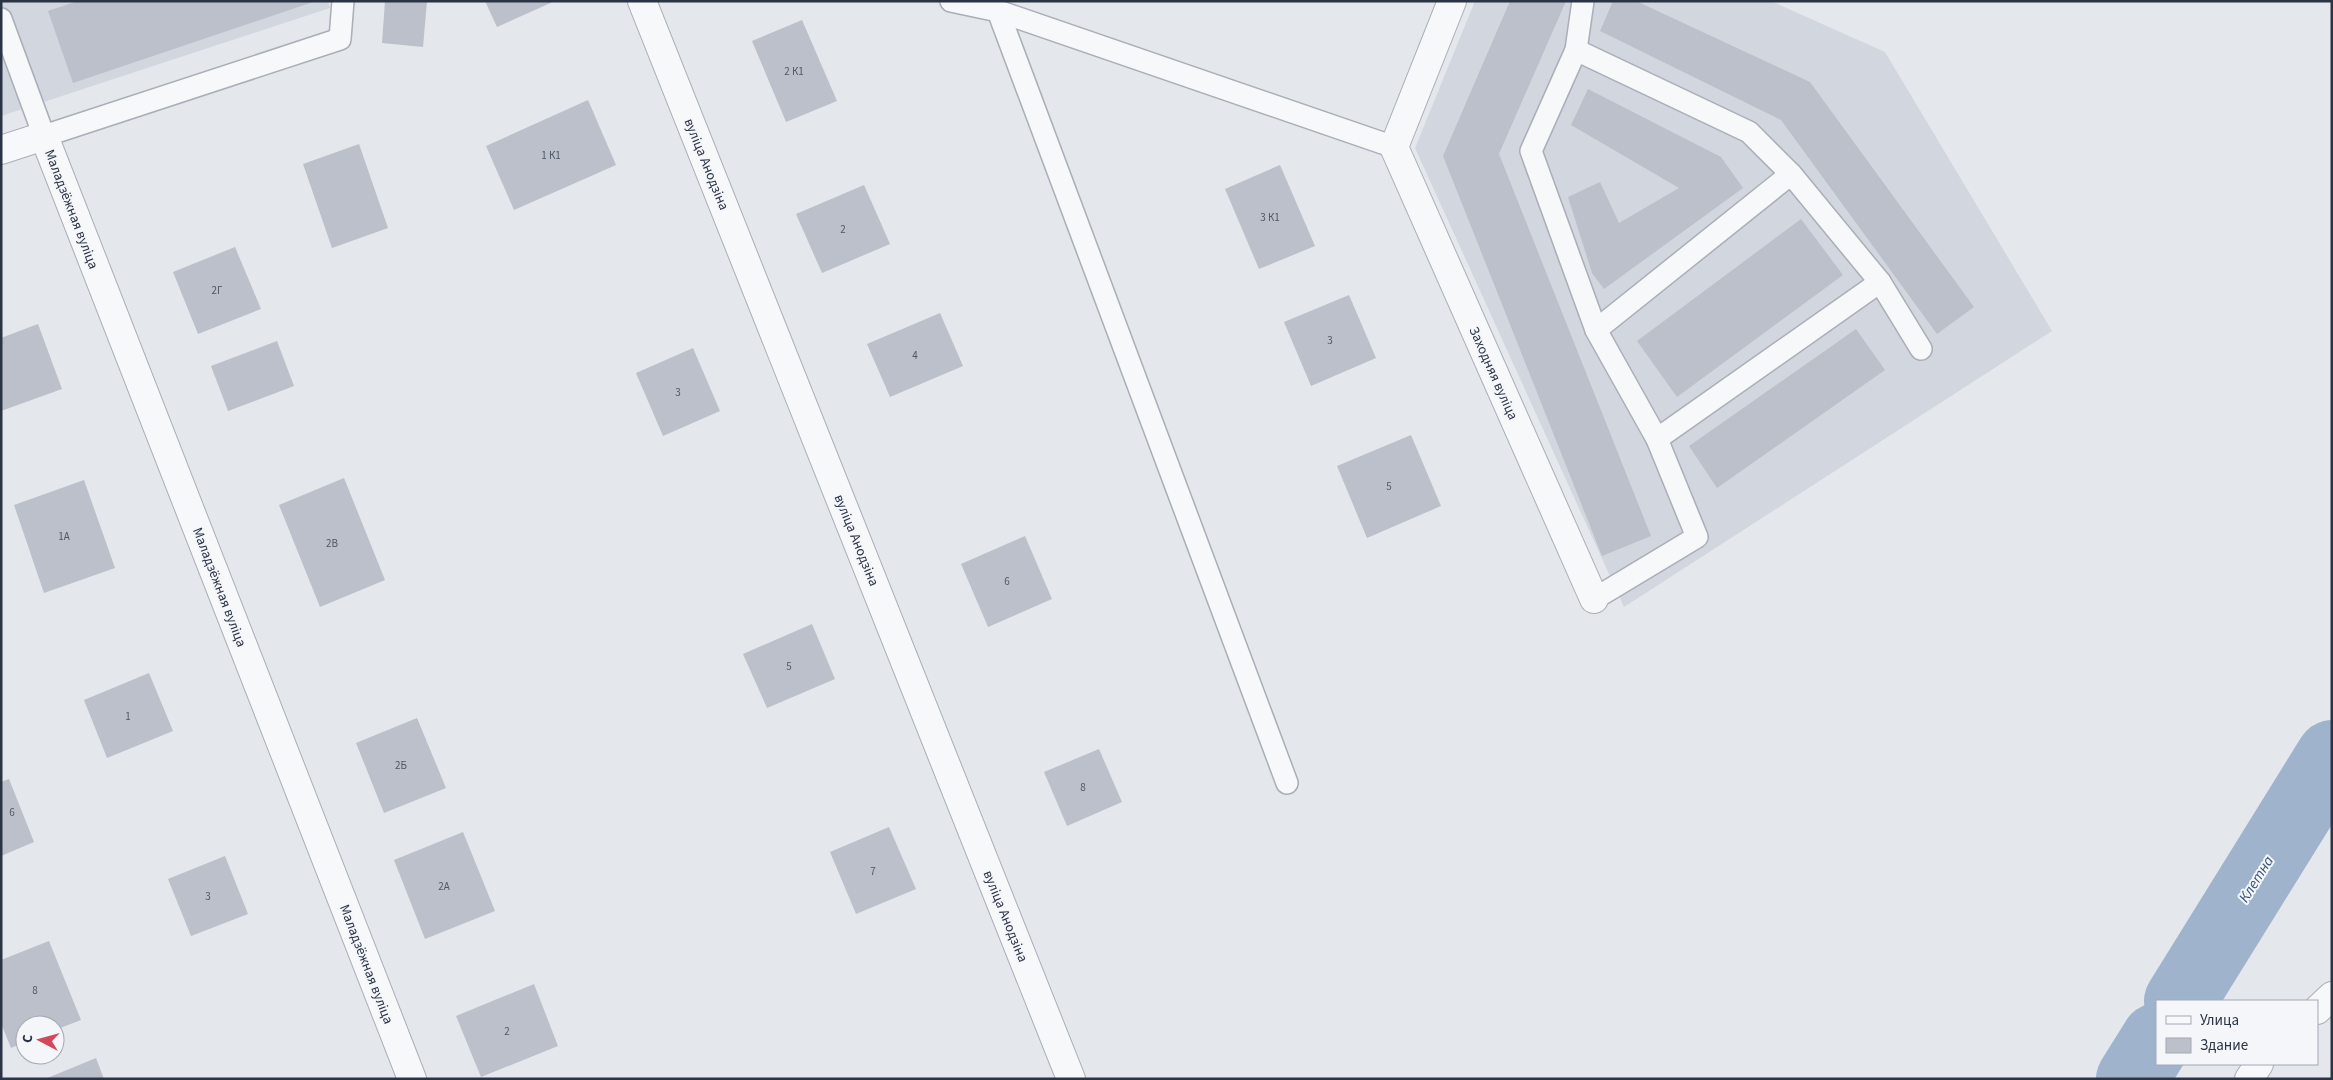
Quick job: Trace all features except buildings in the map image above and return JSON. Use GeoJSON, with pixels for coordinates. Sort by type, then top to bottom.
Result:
{"type":"FeatureCollection","features":[{"type":"Feature","properties":{"kind":"street","name":"вуліца Анодзіна"},"geometry":{"type":"LineString","coordinates":[[642,1],[1071,1079]]}},
{"type":"Feature","properties":{"kind":"street"},"geometry":{"type":"LineString","coordinates":[[1394,147],[1452,1]]}},
{"type":"Feature","properties":{"kind":"street","name":"Маладзёжная вуліца"},"geometry":{"type":"LineString","coordinates":[[1,150],[44,136],[412,1079]]}},
{"type":"Feature","properties":{"kind":"street","name":"Заходняя вуліца"},"geometry":{"type":"LineString","coordinates":[[1394,147],[1594,599]]}},
{"type":"Feature","properties":{"kind":"street"},"geometry":{"type":"LineString","coordinates":[[2318,1009],[2332,996]]}},
{"type":"Feature","properties":{"kind":"street"},"geometry":{"type":"LineString","coordinates":[[2249,1079],[2258,1065]]}},
{"type":"Feature","properties":{"kind":"lane"},"geometry":{"type":"LineString","coordinates":[[1,19],[44,136],[340,39],[343,1]]}},
{"type":"Feature","properties":{"kind":"lane"},"geometry":{"type":"LineString","coordinates":[[951,1],[998,11],[1394,147]]}},
{"type":"Feature","properties":{"kind":"lane"},"geometry":{"type":"LineString","coordinates":[[1583,1],[1576,50],[1531,151],[1596,330],[1657,439],[1696,537],[1594,599]]}},
{"type":"Feature","properties":{"kind":"lane"},"geometry":{"type":"LineString","coordinates":[[998,11],[1287,783]]}},
{"type":"Feature","properties":{"kind":"lane"},"geometry":{"type":"LineString","coordinates":[[1576,50],[1749,132],[1791,174],[1880,282],[1922,349]]}},
{"type":"Feature","properties":{"kind":"lane"},"geometry":{"type":"LineString","coordinates":[[1596,330],[1791,174]]}},
{"type":"Feature","properties":{"kind":"lane"},"geometry":{"type":"LineString","coordinates":[[1657,439],[1880,282]]}},
{"type":"Feature","properties":{"kind":"shaded area"},"geometry":{"type":"Polygon","coordinates":[[[1,1],[328,1],[330,8],[1,116],[1,1]]]}},
{"type":"Feature","properties":{"kind":"shaded area"},"geometry":{"type":"Polygon","coordinates":[[[1475,1],[1771,1],[1885,52],[2052,331],[1624,607],[1415,148],[1475,1]]]}},
{"type":"Feature","properties":{"kind":"waterway","name":"Клетна"},"geometry":{"type":"LineString","coordinates":[[2181,1000],[2332,756]]}},
{"type":"Feature","properties":{"kind":"waterway","name":"Клетна"},"geometry":{"type":"LineString","coordinates":[[2132,1079],[2156,1041]]}}]}
